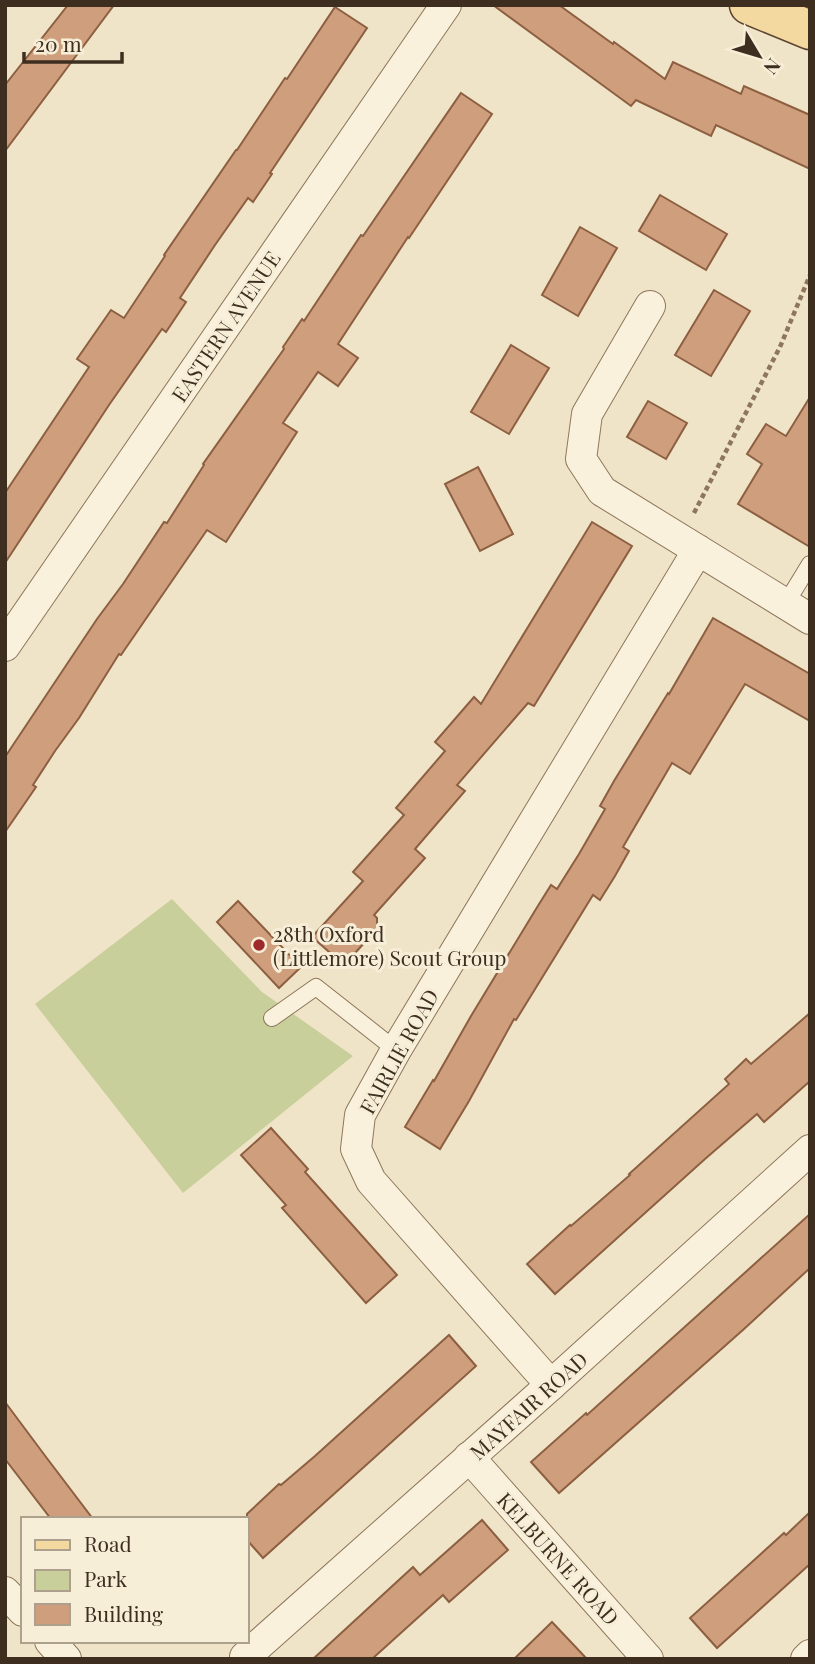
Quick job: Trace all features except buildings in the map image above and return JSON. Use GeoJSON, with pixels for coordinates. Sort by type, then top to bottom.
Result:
{"type":"FeatureCollection","features":[{"type":"Feature","properties":{"kind":"main road"},"geometry":{"type":"LineString","coordinates":[[749,5],[798,19]]}},
{"type":"Feature","properties":{"kind":"street","name":"EASTERN AVENUE"},"geometry":{"type":"LineString","coordinates":[[5,646],[446,5]]}},
{"type":"Feature","properties":{"kind":"street"},"geometry":{"type":"LineString","coordinates":[[650,306],[587,414],[581,458],[602,491],[797,612]]}},
{"type":"Feature","properties":{"kind":"street","name":"FAIRLIE ROAD"},"geometry":{"type":"LineString","coordinates":[[551,1385],[371,1181],[356,1149],[360,1115],[689,545]]}},
{"type":"Feature","properties":{"kind":"street","name":"MAYFAIR ROAD"},"geometry":{"type":"LineString","coordinates":[[245,1657],[810,1150]]}},
{"type":"Feature","properties":{"kind":"street","name":"KELBURNE ROAD"},"geometry":{"type":"LineString","coordinates":[[469,1457],[648,1659]]}},
{"type":"Feature","properties":{"kind":"street"},"geometry":{"type":"LineString","coordinates":[[5,1592],[21,1609]]}},
{"type":"Feature","properties":{"kind":"street"},"geometry":{"type":"LineString","coordinates":[[52,1643],[66,1659]]}},
{"type":"Feature","properties":{"kind":"street"},"geometry":{"type":"LineString","coordinates":[[806,1659],[810,1655]]}},
{"type":"Feature","properties":{"kind":"lane"},"geometry":{"type":"LineString","coordinates":[[797,612],[810,564]]}},
{"type":"Feature","properties":{"kind":"lane"},"geometry":{"type":"LineString","coordinates":[[272,1018],[316,987],[396,1050]]}},
{"type":"Feature","properties":{"kind":"path"},"geometry":{"type":"LineString","coordinates":[[689,545],[810,275]]}},
{"type":"Feature","properties":{"kind":"green space"},"geometry":{"type":"Polygon","coordinates":[[[172,899],[262,992],[353,1056],[183,1193],[35,1004],[172,899]]]}},
{"type":"Feature","properties":{"kind":"place","name":"28th Oxford (Littlemore) Scout Group"},"geometry":{"type":"Point","coordinates":[259,945]}}]}
